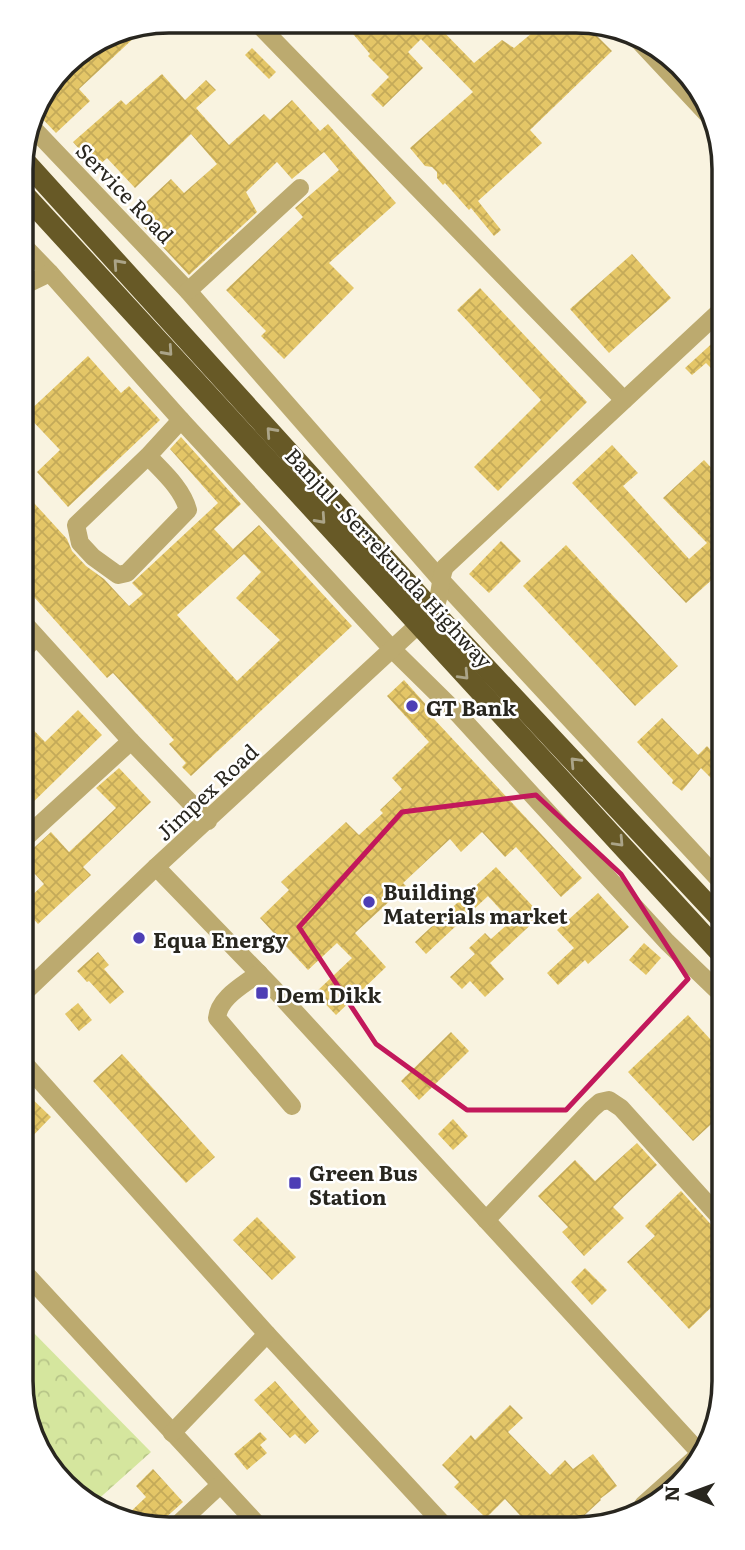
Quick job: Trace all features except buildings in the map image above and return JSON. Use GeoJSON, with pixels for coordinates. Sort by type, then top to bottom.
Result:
{"type":"FeatureCollection","features":[{"type":"Feature","properties":{"kind":"highway","name":"Banjul - Serrekunda Highway"},"geometry":{"type":"LineString","coordinates":[[34,173],[711,943]]}},
{"type":"Feature","properties":{"kind":"highway","name":"Banjul - Serrekunda Highway"},"geometry":{"type":"LineString","coordinates":[[34,205],[425,617],[711,907]]}},
{"type":"Feature","properties":{"kind":"street"},"geometry":{"type":"LineString","coordinates":[[267,33],[624,400]]}},
{"type":"Feature","properties":{"kind":"street"},"geometry":{"type":"LineString","coordinates":[[657,61],[690,95]]}},
{"type":"Feature","properties":{"kind":"street","name":"Service Road"},"geometry":{"type":"LineString","coordinates":[[38,134],[188,291],[441,580],[711,872]]}},
{"type":"Feature","properties":{"kind":"street"},"geometry":{"type":"LineString","coordinates":[[188,291],[300,188]]}},
{"type":"Feature","properties":{"kind":"street"},"geometry":{"type":"LineString","coordinates":[[34,256],[392,649],[457,713],[667,942],[711,985]]}},
{"type":"Feature","properties":{"kind":"street"},"geometry":{"type":"LineString","coordinates":[[34,282],[50,273]]}},
{"type":"Feature","properties":{"kind":"street"},"geometry":{"type":"LineString","coordinates":[[425,617],[437,601],[445,567],[712,318]]}},
{"type":"Feature","properties":{"kind":"street"},"geometry":{"type":"LineString","coordinates":[[148,456],[176,486],[188,510],[127,573],[118,575],[93,557],[80,543],[76,525],[148,456],[181,420]]}},
{"type":"Feature","properties":{"kind":"street","name":"Jimpex Road"},"geometry":{"type":"LineString","coordinates":[[33,984],[425,617]]}},
{"type":"Feature","properties":{"kind":"street"},"geometry":{"type":"LineString","coordinates":[[34,643],[208,821]]}},
{"type":"Feature","properties":{"kind":"street"},"geometry":{"type":"LineString","coordinates":[[33,830],[131,741]]}},
{"type":"Feature","properties":{"kind":"street"},"geometry":{"type":"LineString","coordinates":[[156,867],[259,973],[694,1447]]}},
{"type":"Feature","properties":{"kind":"street"},"geometry":{"type":"LineString","coordinates":[[259,973],[224,1000],[218,1009],[217,1018],[292,1106]]}},
{"type":"Feature","properties":{"kind":"street"},"geometry":{"type":"LineString","coordinates":[[33,1073],[267,1334],[437,1517]]}},
{"type":"Feature","properties":{"kind":"street"},"geometry":{"type":"LineString","coordinates":[[486,1220],[592,1109],[605,1100],[613,1101],[621,1108],[711,1201]]}},
{"type":"Feature","properties":{"kind":"street"},"geometry":{"type":"LineString","coordinates":[[33,1282],[250,1517]]}},
{"type":"Feature","properties":{"kind":"street"},"geometry":{"type":"LineString","coordinates":[[172,1433],[267,1334]]}},
{"type":"Feature","properties":{"kind":"street"},"geometry":{"type":"LineString","coordinates":[[186,1517],[220,1485]]}},
{"type":"Feature","properties":{"kind":"highlighted area"},"geometry":{"type":"Polygon","coordinates":[[[536,795],[621,874],[688,979],[566,1110],[467,1110],[376,1044],[299,927],[402,812],[536,795]]]}},
{"type":"Feature","properties":{"kind":"green space"},"geometry":{"type":"Polygon","coordinates":[[[33,1332],[151,1452],[100,1498],[73,1477],[51,1449],[38,1416],[34,1399],[33,1332]]]}},
{"type":"Feature","properties":{"kind":"place","name":"GT Bank"},"geometry":{"type":"Point","coordinates":[412,706]}},
{"type":"Feature","properties":{"kind":"place","name":"Building Materials market"},"geometry":{"type":"Point","coordinates":[369,902]}},
{"type":"Feature","properties":{"kind":"place","name":"Equa Energy"},"geometry":{"type":"Point","coordinates":[139,938]}},
{"type":"Feature","properties":{"kind":"place","name":"Dem Dikk"},"geometry":{"type":"Point","coordinates":[262,993]}},
{"type":"Feature","properties":{"kind":"place","name":"Green Bus Station"},"geometry":{"type":"Point","coordinates":[295,1183]}}]}
